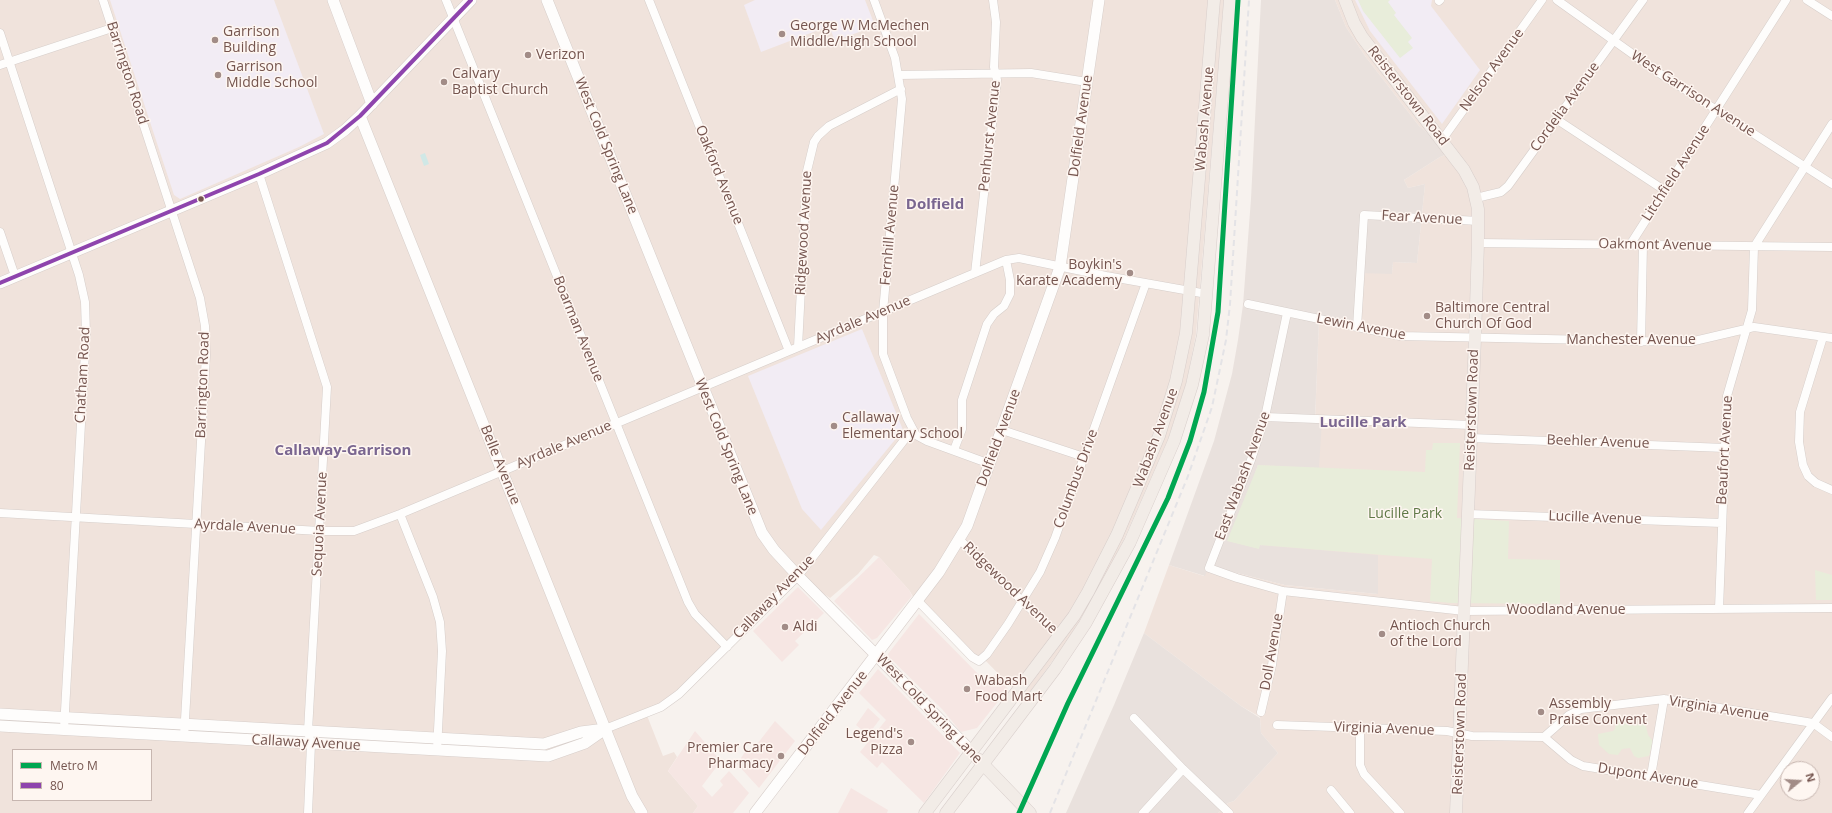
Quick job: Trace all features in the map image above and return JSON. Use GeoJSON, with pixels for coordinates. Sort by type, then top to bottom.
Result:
{"type":"FeatureCollection","features":[{"type":"Feature","properties":{"kind":"main road","name":"Wabash Avenue"},"geometry":{"type":"LineString","coordinates":[[925,813],[1060,636],[1088,592],[1102,567],[1159,436],[1176,380],[1186,333],[1191,291],[1214,0]]}},
{"type":"Feature","properties":{"kind":"main road","name":"Wabash Avenue"},"geometry":{"type":"LineString","coordinates":[[946,813],[1072,644],[1100,598],[1130,542],[1162,471],[1184,414],[1198,361],[1207,294],[1230,0]]}},
{"type":"Feature","properties":{"kind":"main road","name":"Reisterstown Road"},"geometry":{"type":"LineString","coordinates":[[1345,0],[1354,23],[1362,37],[1464,170],[1476,198],[1479,221],[1456,813]]}},
{"type":"Feature","properties":{"kind":"main road"},"geometry":{"type":"LineString","coordinates":[[1208,75],[1225,77]]}},
{"type":"Feature","properties":{"kind":"main road","name":"West Cold Spring Lane"},"geometry":{"type":"LineString","coordinates":[[972,752],[1030,813]]}},
{"type":"Feature","properties":{"kind":"street","name":"Barrington Road"},"geometry":{"type":"LineString","coordinates":[[103,0],[200,298],[205,326],[206,355],[184,737]]}},
{"type":"Feature","properties":{"kind":"street"},"geometry":{"type":"LineString","coordinates":[[333,0],[372,104]]}},
{"type":"Feature","properties":{"kind":"street","name":"Boarman Avenue"},"geometry":{"type":"LineString","coordinates":[[446,0],[691,608],[726,647]]}},
{"type":"Feature","properties":{"kind":"street"},"geometry":{"type":"LineString","coordinates":[[0,282],[259,174],[327,143],[345,130],[360,116],[471,0]]}},
{"type":"Feature","properties":{"kind":"street","name":"West Cold Spring Lane"},"geometry":{"type":"LineString","coordinates":[[547,0],[756,522],[774,550],[798,576],[972,752]]}},
{"type":"Feature","properties":{"kind":"street","name":"Oakford Avenue"},"geometry":{"type":"LineString","coordinates":[[649,0],[789,351]]}},
{"type":"Feature","properties":{"kind":"street","name":"Fernhill Avenue"},"geometry":{"type":"LineString","coordinates":[[874,0],[890,42],[899,75],[902,109],[883,312],[882,354],[912,430]]}},
{"type":"Feature","properties":{"kind":"street","name":"Penhurst Avenue"},"geometry":{"type":"LineString","coordinates":[[975,273],[997,80],[994,67],[996,22],[993,0]]}},
{"type":"Feature","properties":{"kind":"street","name":"Dolfield Avenue"},"geometry":{"type":"LineString","coordinates":[[755,813],[877,656],[918,601],[960,540],[990,464],[1060,267],[1099,0]]}},
{"type":"Feature","properties":{"kind":"street","name":"Nelson Avenue"},"geometry":{"type":"LineString","coordinates":[[1442,140],[1542,0]]}},
{"type":"Feature","properties":{"kind":"street","name":"West Garrison Avenue"},"geometry":{"type":"LineString","coordinates":[[1557,0],[1662,75],[1832,184]]}},
{"type":"Feature","properties":{"kind":"street","name":"Cordelia Avenue"},"geometry":{"type":"LineString","coordinates":[[1476,198],[1506,189],[1643,0]]}},
{"type":"Feature","properties":{"kind":"street","name":"Litchfield Avenue"},"geometry":{"type":"LineString","coordinates":[[1630,245],[1786,0]]}},
{"type":"Feature","properties":{"kind":"street"},"geometry":{"type":"LineString","coordinates":[[1807,0],[1832,16]]}},
{"type":"Feature","properties":{"kind":"street"},"geometry":{"type":"LineString","coordinates":[[0,65],[112,28]]}},
{"type":"Feature","properties":{"kind":"street","name":"Chatham Road"},"geometry":{"type":"LineString","coordinates":[[0,33],[83,291],[86,316],[64,729]]}},
{"type":"Feature","properties":{"kind":"street"},"geometry":{"type":"LineString","coordinates":[[899,75],[996,73],[1046,74],[1087,82]]}},
{"type":"Feature","properties":{"kind":"street","name":"Ridgewood Avenue"},"geometry":{"type":"LineString","coordinates":[[798,347],[808,160],[814,142],[829,126],[901,90]]}},
{"type":"Feature","properties":{"kind":"street","name":"Belle Avenue"},"geometry":{"type":"LineString","coordinates":[[360,116],[632,796],[642,813]]}},
{"type":"Feature","properties":{"kind":"street"},"geometry":{"type":"LineString","coordinates":[[1556,119],[1664,190]]}},
{"type":"Feature","properties":{"kind":"street"},"geometry":{"type":"LineString","coordinates":[[1754,247],[1832,124]]}},
{"type":"Feature","properties":{"kind":"street","name":"Sequoia Avenue"},"geometry":{"type":"LineString","coordinates":[[259,174],[327,388],[308,731],[312,744],[308,813]]}},
{"type":"Feature","properties":{"kind":"street","name":"Fear Avenue"},"geometry":{"type":"LineString","coordinates":[[1356,327],[1364,215],[1479,221]]}},
{"type":"Feature","properties":{"kind":"street"},"geometry":{"type":"LineString","coordinates":[[0,232],[15,276]]}},
{"type":"Feature","properties":{"kind":"street","name":"Oakmont Avenue"},"geometry":{"type":"LineString","coordinates":[[1478,243],[1832,247]]}},
{"type":"Feature","properties":{"kind":"street"},"geometry":{"type":"LineString","coordinates":[[1641,342],[1642,244]]}},
{"type":"Feature","properties":{"kind":"street","name":"Beaufort Avenue"},"geometry":{"type":"LineString","coordinates":[[1719,609],[1727,392],[1752,304],[1754,247]]}},
{"type":"Feature","properties":{"kind":"street","name":"Ayrdale Avenue"},"geometry":{"type":"LineString","coordinates":[[0,513],[320,531],[354,531],[400,514],[1006,260],[1019,258],[1060,267]]}},
{"type":"Feature","properties":{"kind":"street"},"geometry":{"type":"LineString","coordinates":[[954,450],[962,429],[962,400],[987,324],[994,314],[1004,306],[1010,294],[1010,280],[1006,260]]}},
{"type":"Feature","properties":{"kind":"street"},"geometry":{"type":"LineString","coordinates":[[1060,267],[1207,294]]}},
{"type":"Feature","properties":{"kind":"street","name":"Columbus Drive"},"geometry":{"type":"LineString","coordinates":[[918,601],[972,657],[979,661],[986,654],[1022,602],[1040,572],[1053,544],[1146,283]]}},
{"type":"Feature","properties":{"kind":"street","name":"Lewin Avenue"},"geometry":{"type":"LineString","coordinates":[[1248,304],[1400,336],[1475,338]]}},
{"type":"Feature","properties":{"kind":"street","name":"East Wabash Avenue"},"geometry":{"type":"LineString","coordinates":[[1209,568],[1251,460],[1265,417],[1287,313]]}},
{"type":"Feature","properties":{"kind":"street","name":"Manchester Avenue"},"geometry":{"type":"LineString","coordinates":[[1475,338],[1641,342],[1697,341],[1754,327],[1832,338]]}},
{"type":"Feature","properties":{"kind":"street"},"geometry":{"type":"LineString","coordinates":[[1823,337],[1800,412],[1799,442],[1803,465],[1808,476],[1816,483],[1832,490]]}},
{"type":"Feature","properties":{"kind":"street"},"geometry":{"type":"LineString","coordinates":[[1265,417],[1471,425]]}},
{"type":"Feature","properties":{"kind":"street"},"geometry":{"type":"LineString","coordinates":[[912,430],[921,439],[990,464]]}},
{"type":"Feature","properties":{"kind":"street","name":"Callaway Avenue"},"geometry":{"type":"LineString","coordinates":[[0,726],[548,756],[585,743],[605,729],[651,711],[671,700],[798,576],[912,430]]}},
{"type":"Feature","properties":{"kind":"street"},"geometry":{"type":"LineString","coordinates":[[1002,430],[1084,457]]}},
{"type":"Feature","properties":{"kind":"street","name":"Beehler Avenue"},"geometry":{"type":"LineString","coordinates":[[1471,438],[1725,448]]}},
{"type":"Feature","properties":{"kind":"street"},"geometry":{"type":"LineString","coordinates":[[400,514],[433,597],[440,622],[442,651],[437,750]]}},
{"type":"Feature","properties":{"kind":"street","name":"Lucille Avenue"},"geometry":{"type":"LineString","coordinates":[[1468,514],[1722,523]]}},
{"type":"Feature","properties":{"kind":"street","name":"Ridgewood Avenue"},"geometry":{"type":"LineString","coordinates":[[960,540],[1022,602],[1060,636]]}},
{"type":"Feature","properties":{"kind":"street","name":"Woodland Avenue"},"geometry":{"type":"LineString","coordinates":[[1209,568],[1237,578],[1283,591],[1464,611],[1832,608]]}},
{"type":"Feature","properties":{"kind":"street","name":"Doll Avenue"},"geometry":{"type":"LineString","coordinates":[[1261,712],[1272,664],[1283,591]]}},
{"type":"Feature","properties":{"kind":"street"},"geometry":{"type":"LineString","coordinates":[[1748,813],[1832,698]]}},
{"type":"Feature","properties":{"kind":"street"},"geometry":{"type":"LineString","coordinates":[[1651,776],[1664,700]]}},
{"type":"Feature","properties":{"kind":"street","name":"Virginia Avenue"},"geometry":{"type":"LineString","coordinates":[[1278,725],[1460,733],[1472,736],[1544,737],[1569,715],[1582,709],[1664,700],[1813,723],[1832,737]]}},
{"type":"Feature","properties":{"kind":"street","name":"Callaway Avenue"},"geometry":{"type":"LineString","coordinates":[[0,714],[544,744],[581,732],[605,729]]}},
{"type":"Feature","properties":{"kind":"street"},"geometry":{"type":"LineString","coordinates":[[1134,718],[1183,769],[1229,813]]}},
{"type":"Feature","properties":{"kind":"street"},"geometry":{"type":"LineString","coordinates":[[1360,728],[1360,765],[1364,774],[1400,813]]}},
{"type":"Feature","properties":{"kind":"street","name":"Dupont Avenue"},"geometry":{"type":"LineString","coordinates":[[1544,737],[1564,755],[1578,764],[1761,795]]}},
{"type":"Feature","properties":{"kind":"street"},"geometry":{"type":"LineString","coordinates":[[544,744],[548,756]]}},
{"type":"Feature","properties":{"kind":"street"},"geometry":{"type":"LineString","coordinates":[[1143,813],[1183,769]]}},
{"type":"Feature","properties":{"kind":"street"},"geometry":{"type":"LineString","coordinates":[[1332,790],[1350,813]]}},
{"type":"Feature","properties":{"kind":"shaded area"},"geometry":{"type":"Polygon","coordinates":[[[0,0],[1224,0],[1196,334],[1186,384],[1168,439],[1124,539],[1095,595],[1067,641],[1024,700],[983,658],[979,660],[917,603],[909,590],[879,557],[874,555],[858,574],[830,598],[797,576],[675,697],[646,713],[663,756],[674,752],[677,757],[668,771],[698,806],[693,813],[0,813],[0,0]]]}},
{"type":"Feature","properties":{"kind":"shaded area","name":"Garrison Middle School"},"geometry":{"type":"Polygon","coordinates":[[[110,0],[274,0],[324,134],[299,147],[180,199],[174,195],[110,0]]]}},
{"type":"Feature","properties":{"kind":"shaded area","name":"George W McMechen Middle/High School"},"geometry":{"type":"Polygon","coordinates":[[[755,0],[865,0],[875,26],[835,41],[829,26],[761,52],[744,5],[755,0]]]}},
{"type":"Feature","properties":{"kind":"shaded area"},"geometry":{"type":"Polygon","coordinates":[[[1261,0],[1335,0],[1346,27],[1365,56],[1419,126],[1452,152],[1440,157],[1404,180],[1408,188],[1425,184],[1417,263],[1393,262],[1392,274],[1360,273],[1357,327],[1319,320],[1315,419],[1322,420],[1319,468],[1258,465],[1255,474],[1260,545],[1378,555],[1378,594],[1285,585],[1209,566],[1205,576],[1169,565],[1214,441],[1232,374],[1238,340],[1243,305],[1251,199],[1261,0]]]}},
{"type":"Feature","properties":{"kind":"shaded area"},"geometry":{"type":"Polygon","coordinates":[[[1335,0],[1832,0],[1832,813],[1218,813],[1228,803],[1234,801],[1278,753],[1261,733],[1260,717],[1241,706],[1144,633],[1169,565],[1204,576],[1209,566],[1285,585],[1378,594],[1260,545],[1255,474],[1258,465],[1315,420],[1319,320],[1360,273],[1392,273],[1393,262],[1417,263],[1425,184],[1408,188],[1404,180],[1440,157],[1452,152],[1419,126],[1365,56],[1346,27],[1335,0]]]}},
{"type":"Feature","properties":{"kind":"shaded area"},"geometry":{"type":"Polygon","coordinates":[[[1355,0],[1432,0],[1431,6],[1480,70],[1442,124],[1370,31],[1355,0]]]}},
{"type":"Feature","properties":{"kind":"shaded area","name":"Callaway Elementary School"},"geometry":{"type":"Polygon","coordinates":[[[862,329],[903,430],[821,530],[802,509],[748,376],[862,329]]]}},
{"type":"Feature","properties":{"kind":"shaded area"},"geometry":{"type":"Polygon","coordinates":[[[879,557],[909,590],[912,596],[877,638],[872,640],[834,601],[879,557]]]}},
{"type":"Feature","properties":{"kind":"shaded area","name":"Aldi"},"geometry":{"type":"Polygon","coordinates":[[[798,587],[824,613],[795,641],[799,645],[782,662],[753,631],[798,587]]]}},
{"type":"Feature","properties":{"kind":"shaded area"},"geometry":{"type":"Polygon","coordinates":[[[919,614],[986,682],[995,675],[1008,689],[977,728],[961,732],[942,709],[889,657],[888,654],[919,614]]]}},
{"type":"Feature","properties":{"kind":"shaded area"},"geometry":{"type":"Polygon","coordinates":[[[1144,633],[1241,706],[1260,718],[1261,733],[1278,753],[1234,801],[1228,803],[1218,813],[1066,813],[1114,705],[1144,633]]]}},
{"type":"Feature","properties":{"kind":"shaded area"},"geometry":{"type":"Polygon","coordinates":[[[878,669],[960,753],[924,803],[882,762],[877,768],[860,752],[886,720],[859,693],[878,669]]]}},
{"type":"Feature","properties":{"kind":"shaded area"},"geometry":{"type":"Polygon","coordinates":[[[868,708],[880,719],[868,735],[856,725],[868,708]]]}},
{"type":"Feature","properties":{"kind":"shaded area"},"geometry":{"type":"Polygon","coordinates":[[[775,721],[795,741],[759,788],[737,764],[747,749],[751,752],[775,721]]]}},
{"type":"Feature","properties":{"kind":"shaded area"},"geometry":{"type":"Polygon","coordinates":[[[695,731],[721,761],[702,786],[712,797],[723,785],[720,781],[729,771],[749,793],[733,813],[693,813],[698,806],[668,771],[695,731]]]}},
{"type":"Feature","properties":{"kind":"shaded area"},"geometry":{"type":"Polygon","coordinates":[[[851,788],[888,810],[887,813],[838,813],[851,788]]]}},
{"type":"Feature","properties":{"kind":"green space"},"geometry":{"type":"Polygon","coordinates":[[[1358,0],[1390,0],[1388,2],[1396,13],[1394,15],[1412,38],[1408,42],[1413,48],[1400,58],[1363,11],[1358,0]]]}},
{"type":"Feature","properties":{"kind":"green space","name":"Lucille Park"},"geometry":{"type":"Polygon","coordinates":[[[1433,443],[1460,443],[1457,518],[1509,521],[1508,559],[1560,560],[1560,604],[1451,603],[1430,601],[1432,559],[1260,545],[1259,549],[1227,541],[1258,465],[1425,472],[1426,450],[1432,450],[1433,443]]]}},
{"type":"Feature","properties":{"kind":"green space"},"geometry":{"type":"Polygon","coordinates":[[[1815,570],[1832,575],[1832,600],[1816,600],[1815,570]]]}},
{"type":"Feature","properties":{"kind":"green space"},"geometry":{"type":"Polygon","coordinates":[[[1627,720],[1634,726],[1642,723],[1646,726],[1648,735],[1653,741],[1649,756],[1638,758],[1634,756],[1630,748],[1622,749],[1618,755],[1609,754],[1599,745],[1598,734],[1613,731],[1615,729],[1616,722],[1627,720]]]}},
{"type":"Feature","properties":{"kind":"green space"},"geometry":{"type":"Polygon","coordinates":[[[73,721],[178,727],[177,732],[72,727],[73,721]]]}},
{"type":"Feature","properties":{"kind":"green space"},"geometry":{"type":"Polygon","coordinates":[[[195,728],[300,734],[300,739],[195,734],[195,728]]]}},
{"type":"Feature","properties":{"kind":"water"},"geometry":{"type":"Polygon","coordinates":[[[425,153],[429,164],[424,166],[420,155],[425,153]]]}},
{"type":"Feature","properties":{"kind":"railway"},"geometry":{"type":"LineString","coordinates":[[1050,813],[1188,476],[1212,407],[1226,340],[1230,304],[1249,0]]}},
{"type":"Feature","properties":{"kind":"metro line","name":"M"},"geometry":{"type":"LineString","coordinates":[[1019,813],[1068,703],[1168,498],[1190,441],[1204,392],[1218,312],[1238,0]]}},
{"type":"Feature","properties":{"kind":"transit line","name":"80"},"geometry":{"type":"LineString","coordinates":[[0,283],[259,174],[327,143],[360,116],[471,0]]}},
{"type":"Feature","properties":{"kind":"place","name":"George W McMechen Middle/High School"},"geometry":{"type":"Point","coordinates":[782,34]}},
{"type":"Feature","properties":{"kind":"place","name":"Garrison Building"},"geometry":{"type":"Point","coordinates":[215,40]}},
{"type":"Feature","properties":{"kind":"place","name":"Verizon"},"geometry":{"type":"Point","coordinates":[528,55]}},
{"type":"Feature","properties":{"kind":"place","name":"Garrison Middle School"},"geometry":{"type":"Point","coordinates":[218,75]}},
{"type":"Feature","properties":{"kind":"place","name":"Calvary Baptist Church"},"geometry":{"type":"Point","coordinates":[444,82]}},
{"type":"Feature","properties":{"kind":"place","name":"Boykin's Karate Academy"},"geometry":{"type":"Point","coordinates":[1130,273]}},
{"type":"Feature","properties":{"kind":"place","name":"Baltimore Central Church Of God"},"geometry":{"type":"Point","coordinates":[1427,316]}},
{"type":"Feature","properties":{"kind":"place","name":"Callaway Elementary School"},"geometry":{"type":"Point","coordinates":[834,426]}},
{"type":"Feature","properties":{"kind":"place","name":"Aldi"},"geometry":{"type":"Point","coordinates":[785,627]}},
{"type":"Feature","properties":{"kind":"place","name":"Antioch Church of the Lord"},"geometry":{"type":"Point","coordinates":[1382,634]}},
{"type":"Feature","properties":{"kind":"place","name":"Wabash Food Mart"},"geometry":{"type":"Point","coordinates":[967,689]}},
{"type":"Feature","properties":{"kind":"place","name":"Assembly Praise Convent"},"geometry":{"type":"Point","coordinates":[1541,712]}},
{"type":"Feature","properties":{"kind":"place","name":"Legend's Pizza"},"geometry":{"type":"Point","coordinates":[911,742]}},
{"type":"Feature","properties":{"kind":"place","name":"Premier Care Pharmacy"},"geometry":{"type":"Point","coordinates":[781,756]}},
{"type":"Feature","properties":{"kind":"district","name":"Dolfield"},"geometry":{"type":"Point","coordinates":[935,205]}},
{"type":"Feature","properties":{"kind":"district","name":"Lucille Park"},"geometry":{"type":"Point","coordinates":[1363,423]}},
{"type":"Feature","properties":{"kind":"district","name":"Callaway-Garrison"},"geometry":{"type":"Point","coordinates":[343,451]}}]}
